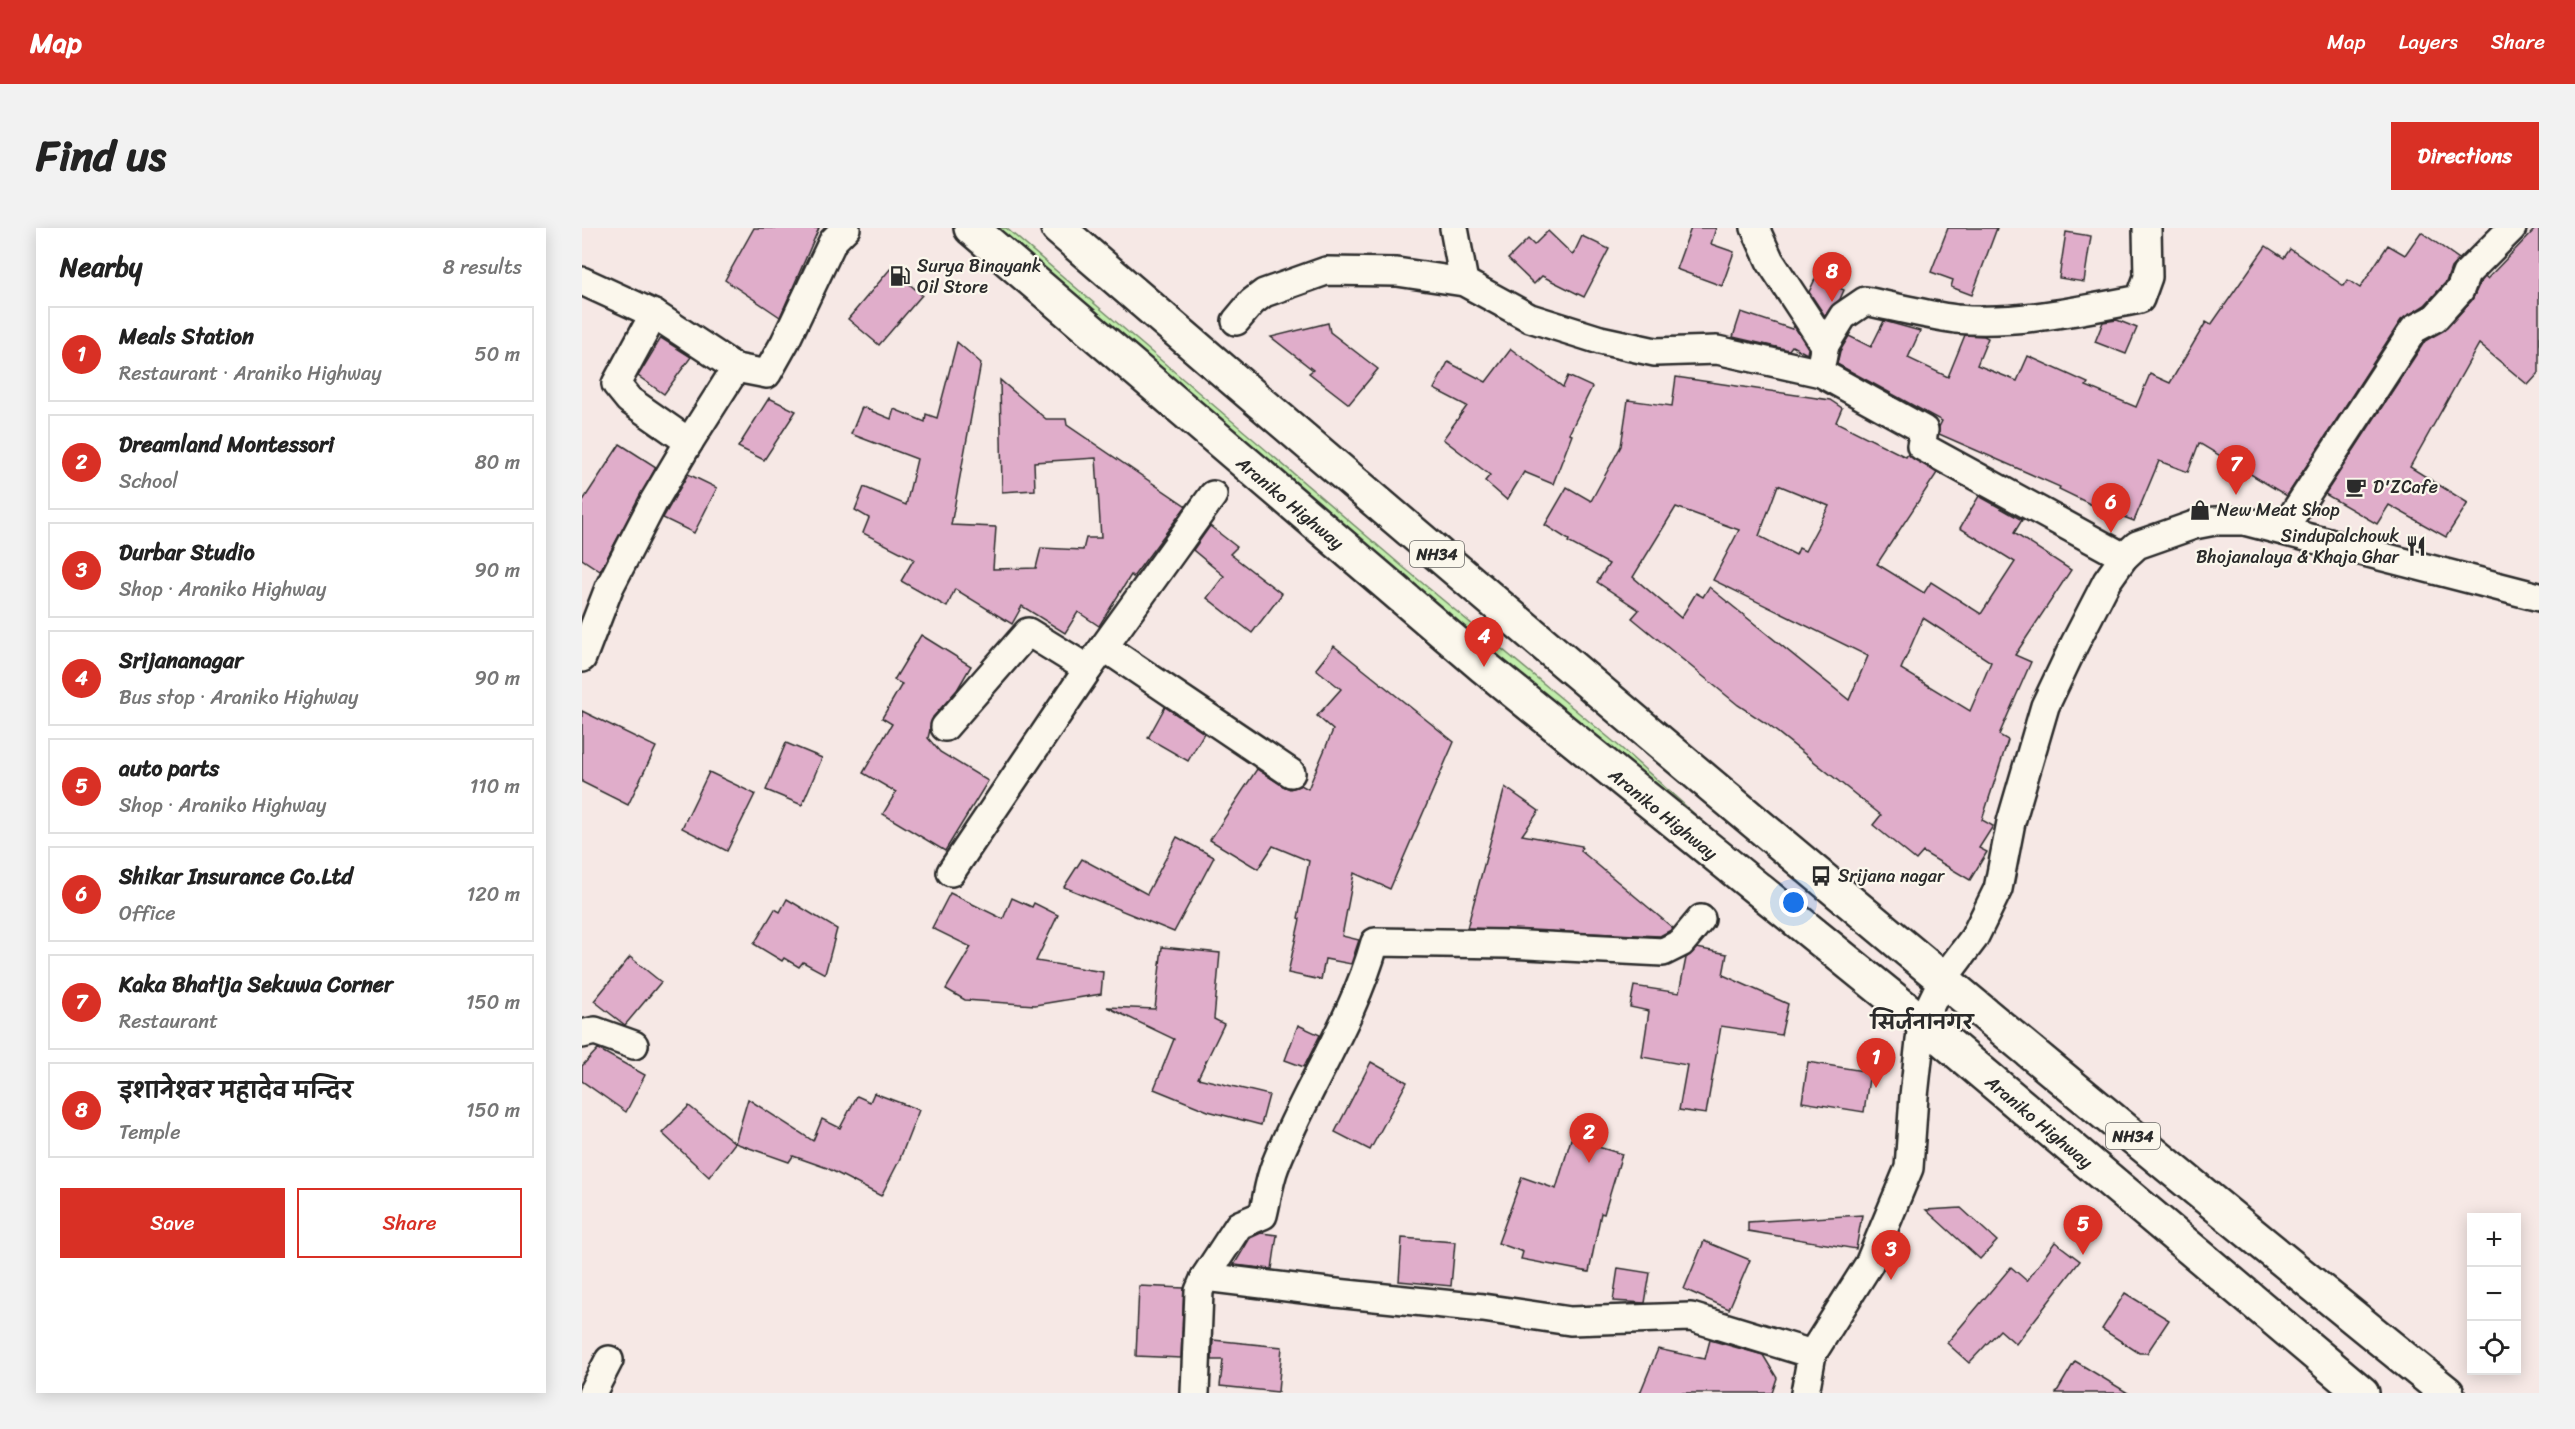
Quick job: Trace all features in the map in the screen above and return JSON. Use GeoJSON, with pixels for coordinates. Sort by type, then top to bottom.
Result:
{"type":"FeatureCollection","features":[{"type":"Feature","properties":{"kind":"highway","name":"Araniko Highway"},"geometry":{"type":"LineString","coordinates":[[971,228],[1475,660],[1922,1022],[2362,1393]]}},
{"type":"Feature","properties":{"kind":"highway","name":"NH34"},"geometry":{"type":"LineString","coordinates":[[1058,228],[1609,702],[1943,980],[2447,1393]]}},
{"type":"Feature","properties":{"kind":"street"},"geometry":{"type":"LineString","coordinates":[[582,281],[654,314],[736,368],[767,374],[785,342],[833,241],[846,228]]}},
{"type":"Feature","properties":{"kind":"street"},"geometry":{"type":"LineString","coordinates":[[1454,228],[1464,282]]}},
{"type":"Feature","properties":{"kind":"street"},"geometry":{"type":"LineString","coordinates":[[1755,228],[1770,261],[1825,345]]}},
{"type":"Feature","properties":{"kind":"street"},"geometry":{"type":"LineString","coordinates":[[1821,374],[1825,345],[1843,316],[1865,301],[1968,319],[2076,312],[2140,299],[2148,277],[2147,228]]}},
{"type":"Feature","properties":{"kind":"street"},"geometry":{"type":"LineString","coordinates":[[2283,530],[2414,328],[2435,318],[2460,290],[2466,274],[2512,228]]}},
{"type":"Feature","properties":{"kind":"street"},"geometry":{"type":"LineString","coordinates":[[1236,321],[1252,302],[1264,293],[1326,271],[1397,272],[1464,282],[1530,318],[1600,340],[1655,352],[1717,350],[1821,374],[1924,430],[1921,447],[2124,557]]}},
{"type":"Feature","properties":{"kind":"street"},"geometry":{"type":"LineString","coordinates":[[654,314],[616,384],[629,400],[689,442]]}},
{"type":"Feature","properties":{"kind":"street"},"geometry":{"type":"LineString","coordinates":[[582,658],[609,588],[654,501],[736,368]]}},
{"type":"Feature","properties":{"kind":"street"},"geometry":{"type":"LineString","coordinates":[[951,872],[1088,669],[1213,495]]}},
{"type":"Feature","properties":{"kind":"street"},"geometry":{"type":"LineString","coordinates":[[1804,1393],[1812,1354],[1869,1264],[1910,1168],[1914,1096],[1922,1022],[1943,980],[1974,938],[1998,890],[2012,822],[2045,706],[2107,581],[2124,557],[2137,545],[2194,525],[2215,521],[2244,521],[2539,597]]}},
{"type":"Feature","properties":{"kind":"street"},"geometry":{"type":"LineString","coordinates":[[945,727],[1028,632],[1088,669]]}},
{"type":"Feature","properties":{"kind":"street"},"geometry":{"type":"LineString","coordinates":[[1104,647],[1291,773]]}},
{"type":"Feature","properties":{"kind":"street"},"geometry":{"type":"LineString","coordinates":[[1195,1393],[1199,1291],[1205,1277],[1239,1225],[1263,1215],[1275,1167],[1356,994],[1375,942],[1507,944],[1663,952],[1681,943],[1701,919]]}},
{"type":"Feature","properties":{"kind":"street"},"geometry":{"type":"LineString","coordinates":[[582,1034],[595,1032],[634,1046]]}},
{"type":"Feature","properties":{"kind":"street"},"geometry":{"type":"LineString","coordinates":[[1205,1277],[1483,1308],[1570,1322],[1691,1317],[1812,1354]]}},
{"type":"Feature","properties":{"kind":"street"},"geometry":{"type":"LineString","coordinates":[[592,1393],[609,1360]]}},
{"type":"Feature","properties":{"kind":"green space"},"geometry":{"type":"Polygon","coordinates":[[[983,228],[1006,228],[1403,567],[1620,747],[1727,843],[1721,850],[983,228]]]}},
{"type":"Feature","properties":{"kind":"building"},"geometry":{"type":"Polygon","coordinates":[[[754,228],[819,228],[780,317],[725,280],[754,228]]]}},
{"type":"Feature","properties":{"kind":"building"},"geometry":{"type":"Polygon","coordinates":[[[1691,228],[1716,228],[1711,244],[1734,252],[1722,286],[1676,269],[1691,228]]]}},
{"type":"Feature","properties":{"kind":"building"},"geometry":{"type":"Polygon","coordinates":[[[1948,228],[1997,228],[1972,295],[1951,287],[1953,280],[1931,272],[1948,228]]]}},
{"type":"Feature","properties":{"kind":"building"},"geometry":{"type":"Polygon","coordinates":[[[2536,228],[2539,228],[2539,373],[2528,385],[2479,344],[2410,467],[2468,503],[2446,537],[2389,505],[2377,524],[2325,494],[2425,341],[2447,328],[2472,300],[2485,277],[2487,279],[2536,228]]]}},
{"type":"Feature","properties":{"kind":"building"},"geometry":{"type":"Polygon","coordinates":[[[1548,231],[1573,255],[1582,236],[1609,249],[1584,297],[1542,276],[1534,284],[1508,259],[1528,239],[1534,245],[1548,231]]]}},
{"type":"Feature","properties":{"kind":"building"},"geometry":{"type":"Polygon","coordinates":[[[2066,232],[2091,236],[2084,282],[2059,278],[2066,232]]]}},
{"type":"Feature","properties":{"kind":"building"},"geometry":{"type":"Polygon","coordinates":[[[2421,232],[2459,259],[2451,268],[2446,282],[2425,305],[2401,320],[2287,496],[2199,443],[2188,472],[2159,461],[2134,521],[2090,504],[2059,489],[2060,487],[1939,434],[1942,421],[1837,364],[1840,351],[1849,336],[1871,347],[1884,321],[1920,331],[1908,358],[1948,377],[1965,335],[1984,336],[1988,338],[1977,365],[2017,381],[2028,356],[2088,383],[2086,386],[2136,407],[2150,374],[2170,383],[2206,322],[2211,325],[2266,246],[2284,258],[2290,249],[2344,286],[2348,280],[2360,288],[2388,245],[2405,255],[2421,232]]]}},
{"type":"Feature","properties":{"kind":"building"},"geometry":{"type":"Polygon","coordinates":[[[891,268],[922,295],[879,345],[848,319],[891,268]]]}},
{"type":"Feature","properties":{"kind":"building"},"geometry":{"type":"Polygon","coordinates":[[[1816,277],[1844,290],[1840,299],[1825,316],[1809,292],[1816,277]]]}},
{"type":"Feature","properties":{"kind":"building"},"geometry":{"type":"Polygon","coordinates":[[[1741,312],[1792,329],[1794,326],[1808,348],[1807,354],[1792,346],[1789,350],[1733,337],[1741,312]]]}},
{"type":"Feature","properties":{"kind":"building"},"geometry":{"type":"Polygon","coordinates":[[[2117,320],[2137,328],[2126,354],[2095,342],[2103,322],[2117,320]]]}},
{"type":"Feature","properties":{"kind":"building"},"geometry":{"type":"Polygon","coordinates":[[[1328,323],[1330,332],[1378,369],[1349,404],[1309,373],[1313,370],[1271,337],[1328,323]]]}},
{"type":"Feature","properties":{"kind":"building"},"geometry":{"type":"Polygon","coordinates":[[[661,338],[691,357],[664,394],[638,376],[661,338]]]}},
{"type":"Feature","properties":{"kind":"building"},"geometry":{"type":"Polygon","coordinates":[[[957,342],[981,363],[951,525],[996,527],[993,569],[1036,568],[1041,548],[1083,550],[1086,538],[1101,538],[1096,458],[1034,462],[1035,490],[1002,492],[1000,380],[1046,419],[1066,419],[1067,425],[1186,506],[1133,577],[1131,575],[1099,626],[1078,612],[1065,633],[1022,606],[1012,624],[955,589],[947,607],[901,581],[914,559],[863,533],[869,518],[855,510],[864,487],[906,505],[917,459],[851,434],[862,407],[891,419],[894,409],[925,422],[926,414],[937,418],[957,342]]]}},
{"type":"Feature","properties":{"kind":"building"},"geometry":{"type":"Polygon","coordinates":[[[1511,349],[1563,387],[1568,376],[1592,387],[1569,434],[1572,435],[1553,484],[1524,472],[1507,500],[1485,481],[1490,475],[1443,439],[1467,406],[1434,389],[1448,362],[1486,382],[1511,349]]]}},
{"type":"Feature","properties":{"kind":"building"},"geometry":{"type":"Polygon","coordinates":[[[1676,377],[1830,400],[1842,408],[1836,422],[1906,457],[1908,454],[1937,473],[1877,564],[1924,593],[1931,582],[1981,614],[2015,562],[1960,528],[1979,496],[2022,520],[2014,533],[2071,570],[2015,655],[2031,662],[1999,735],[2008,740],[1982,820],[1993,826],[1979,848],[1987,852],[1970,880],[1923,852],[1916,860],[1873,825],[1881,815],[1767,724],[1738,705],[1632,618],[1639,610],[1597,582],[1609,564],[1568,542],[1569,540],[1545,525],[1567,487],[1591,501],[1621,446],[1628,400],[1672,406],[1676,377]],[[1778,485],[1759,536],[1796,555],[1799,548],[1805,551],[1829,506],[1778,485]],[[1676,507],[1633,577],[1681,618],[1696,593],[1703,597],[1709,587],[1849,700],[1868,656],[1713,580],[1739,530],[1676,507]],[[1923,618],[1901,669],[1970,711],[1991,662],[1923,618]]]}},
{"type":"Feature","properties":{"kind":"building"},"geometry":{"type":"Polygon","coordinates":[[[769,398],[796,411],[764,460],[738,447],[769,398]]]}},
{"type":"Feature","properties":{"kind":"building"},"geometry":{"type":"Polygon","coordinates":[[[620,444],[656,467],[600,571],[582,559],[582,502],[620,444]]]}},
{"type":"Feature","properties":{"kind":"building"},"geometry":{"type":"Polygon","coordinates":[[[688,474],[717,488],[694,533],[663,518],[688,474]]]}},
{"type":"Feature","properties":{"kind":"building"},"geometry":{"type":"Polygon","coordinates":[[[1210,526],[1237,547],[1230,554],[1282,594],[1252,633],[1207,598],[1224,576],[1193,550],[1210,526]]]}},
{"type":"Feature","properties":{"kind":"building"},"geometry":{"type":"Polygon","coordinates":[[[921,635],[971,666],[957,690],[933,717],[928,738],[940,752],[988,781],[945,851],[883,814],[896,792],[863,773],[892,724],[882,718],[902,684],[894,680],[921,635]]]}},
{"type":"Feature","properties":{"kind":"building"},"geometry":{"type":"Polygon","coordinates":[[[1334,646],[1454,742],[1390,889],[1354,873],[1342,936],[1359,940],[1351,964],[1325,959],[1321,980],[1288,973],[1300,919],[1298,918],[1309,861],[1273,846],[1258,869],[1210,840],[1257,769],[1290,789],[1301,785],[1308,789],[1333,730],[1317,716],[1341,689],[1316,669],[1334,646]]]}},
{"type":"Feature","properties":{"kind":"building"},"geometry":{"type":"Polygon","coordinates":[[[1165,707],[1204,733],[1188,761],[1148,738],[1165,707]]]}},
{"type":"Feature","properties":{"kind":"building"},"geometry":{"type":"Polygon","coordinates":[[[582,711],[656,747],[628,805],[582,782],[582,711]]]}},
{"type":"Feature","properties":{"kind":"building"},"geometry":{"type":"Polygon","coordinates":[[[786,743],[822,758],[802,805],[766,790],[786,743]]]}},
{"type":"Feature","properties":{"kind":"building"},"geometry":{"type":"Polygon","coordinates":[[[709,772],[755,794],[727,851],[682,828],[709,772]]]}},
{"type":"Feature","properties":{"kind":"building"},"geometry":{"type":"Polygon","coordinates":[[[1505,787],[1539,811],[1522,835],[1582,846],[1581,851],[1673,928],[1660,936],[1467,928],[1505,787]]]}},
{"type":"Feature","properties":{"kind":"building"},"geometry":{"type":"Polygon","coordinates":[[[1177,837],[1214,857],[1174,932],[1064,887],[1082,859],[1147,894],[1177,837]]]}},
{"type":"Feature","properties":{"kind":"building"},"geometry":{"type":"Polygon","coordinates":[[[950,893],[1003,919],[1012,898],[1032,907],[1034,903],[1058,915],[1036,961],[1103,972],[1101,994],[1035,1005],[965,1000],[946,989],[971,947],[932,928],[950,893]]]}},
{"type":"Feature","properties":{"kind":"building"},"geometry":{"type":"Polygon","coordinates":[[[787,899],[837,929],[825,974],[803,962],[799,967],[784,958],[782,961],[754,944],[775,909],[780,912],[787,899]]]}},
{"type":"Feature","properties":{"kind":"building"},"geometry":{"type":"Polygon","coordinates":[[[1162,947],[1220,953],[1214,1019],[1224,1024],[1198,1078],[1269,1095],[1261,1125],[1208,1111],[1154,1089],[1174,1039],[1107,1007],[1155,1009],[1162,947]]]}},
{"type":"Feature","properties":{"kind":"building"},"geometry":{"type":"Polygon","coordinates":[[[1697,948],[1727,954],[1723,975],[1788,1004],[1781,1035],[1721,1026],[1706,1114],[1679,1110],[1687,1065],[1642,1057],[1649,1011],[1630,1007],[1634,986],[1679,993],[1686,958],[1697,948]]]}},
{"type":"Feature","properties":{"kind":"building"},"geometry":{"type":"Polygon","coordinates":[[[630,957],[661,982],[625,1025],[594,1001],[630,957]]]}},
{"type":"Feature","properties":{"kind":"building"},"geometry":{"type":"Polygon","coordinates":[[[1298,1025],[1320,1035],[1304,1067],[1285,1060],[1298,1025]]]}},
{"type":"Feature","properties":{"kind":"building"},"geometry":{"type":"Polygon","coordinates":[[[598,1049],[645,1075],[626,1112],[582,1081],[582,1066],[598,1049]]]}},
{"type":"Feature","properties":{"kind":"building"},"geometry":{"type":"Polygon","coordinates":[[[1371,1062],[1407,1082],[1370,1150],[1335,1132],[1371,1062]]]}},
{"type":"Feature","properties":{"kind":"building"},"geometry":{"type":"Polygon","coordinates":[[[1808,1062],[1870,1072],[1864,1112],[1802,1102],[1808,1062]]]}},
{"type":"Feature","properties":{"kind":"building"},"geometry":{"type":"Polygon","coordinates":[[[874,1093],[919,1110],[899,1161],[881,1196],[827,1168],[793,1156],[789,1162],[735,1143],[748,1099],[813,1141],[822,1119],[840,1128],[857,1096],[870,1102],[874,1093]]]}},
{"type":"Feature","properties":{"kind":"building"},"geometry":{"type":"Polygon","coordinates":[[[689,1106],[735,1143],[709,1177],[662,1133],[689,1106]]]}},
{"type":"Feature","properties":{"kind":"building"},"geometry":{"type":"Polygon","coordinates":[[[1571,1139],[1622,1154],[1604,1214],[1601,1213],[1589,1272],[1521,1259],[1523,1252],[1498,1243],[1522,1177],[1556,1189],[1571,1139]]]}},
{"type":"Feature","properties":{"kind":"building"},"geometry":{"type":"Polygon","coordinates":[[[1961,1208],[1997,1241],[1980,1259],[1926,1210],[1961,1208]]]}},
{"type":"Feature","properties":{"kind":"building"},"geometry":{"type":"Polygon","coordinates":[[[1862,1215],[1856,1249],[1748,1231],[1748,1222],[1862,1215]]]}},
{"type":"Feature","properties":{"kind":"building"},"geometry":{"type":"Polygon","coordinates":[[[1261,1233],[1277,1235],[1272,1269],[1234,1265],[1250,1238],[1261,1233]]]}},
{"type":"Feature","properties":{"kind":"building"},"geometry":{"type":"Polygon","coordinates":[[[1402,1238],[1455,1242],[1451,1286],[1399,1281],[1402,1238]]]}},
{"type":"Feature","properties":{"kind":"building"},"geometry":{"type":"Polygon","coordinates":[[[1704,1241],[1750,1260],[1729,1309],[1684,1289],[1704,1241]]]}},
{"type":"Feature","properties":{"kind":"building"},"geometry":{"type":"Polygon","coordinates":[[[2055,1242],[2080,1261],[2016,1344],[2000,1330],[1969,1363],[1947,1343],[2011,1267],[2027,1281],[2055,1242]]]}},
{"type":"Feature","properties":{"kind":"building"},"geometry":{"type":"Polygon","coordinates":[[[1618,1268],[1650,1273],[1645,1303],[1613,1301],[1618,1268]]]}},
{"type":"Feature","properties":{"kind":"building"},"geometry":{"type":"Polygon","coordinates":[[[1139,1286],[1184,1288],[1181,1358],[1136,1356],[1139,1286]]]}},
{"type":"Feature","properties":{"kind":"building"},"geometry":{"type":"Polygon","coordinates":[[[2125,1293],[2169,1320],[2147,1353],[2139,1353],[2102,1329],[2125,1293]]]}},
{"type":"Feature","properties":{"kind":"building"},"geometry":{"type":"Polygon","coordinates":[[[1213,1340],[1282,1347],[1278,1392],[1220,1386],[1223,1360],[1212,1360],[1213,1340]]]}},
{"type":"Feature","properties":{"kind":"building"},"geometry":{"type":"Polygon","coordinates":[[[1710,1340],[1763,1355],[1777,1378],[1772,1393],[1640,1393],[1658,1349],[1705,1359],[1710,1340]]]}},
{"type":"Feature","properties":{"kind":"building"},"geometry":{"type":"Polygon","coordinates":[[[2075,1361],[2128,1393],[2056,1393],[2075,1361]]]}},
{"type":"Feature","properties":{"kind":"place","name":"Surya Binayank Oil Store"},"geometry":{"type":"Point","coordinates":[900,276]}},
{"type":"Feature","properties":{"kind":"place","name":"इशानेश्वर महादेव मन्दिर"},"geometry":{"type":"Point","coordinates":[1832,302]}},
{"type":"Feature","properties":{"kind":"place","name":"D'ZCafe"},"geometry":{"type":"Point","coordinates":[2356,487]}},
{"type":"Feature","properties":{"kind":"place","name":"Kaka Bhatija Sekuwa Corner"},"geometry":{"type":"Point","coordinates":[2236,495]}},
{"type":"Feature","properties":{"kind":"place","name":"New Meat Shop"},"geometry":{"type":"Point","coordinates":[2200,510]}},
{"type":"Feature","properties":{"kind":"place","name":"Shikar Insurance Co.Ltd"},"geometry":{"type":"Point","coordinates":[2111,533]}},
{"type":"Feature","properties":{"kind":"place","name":"Sindupalchowk Bhojanalaya & Khaja Ghar"},"geometry":{"type":"Point","coordinates":[2416,546]}},
{"type":"Feature","properties":{"kind":"place","name":"Srijananagar"},"geometry":{"type":"Point","coordinates":[1484,667]}},
{"type":"Feature","properties":{"kind":"place","name":"Srijana nagar"},"geometry":{"type":"Point","coordinates":[1821,876]}},
{"type":"Feature","properties":{"kind":"place","name":"Meals Station"},"geometry":{"type":"Point","coordinates":[1876,1088]}},
{"type":"Feature","properties":{"kind":"place","name":"Dreamland Montessori"},"geometry":{"type":"Point","coordinates":[1589,1163]}},
{"type":"Feature","properties":{"kind":"place","name":"auto parts"},"geometry":{"type":"Point","coordinates":[2083,1255]}},
{"type":"Feature","properties":{"kind":"place","name":"Durbar Studio"},"geometry":{"type":"Point","coordinates":[1891,1280]}},
{"type":"Feature","properties":{"kind":"district","name":"सिर्जनानगर"},"geometry":{"type":"Point","coordinates":[1922,1022]}}]}
